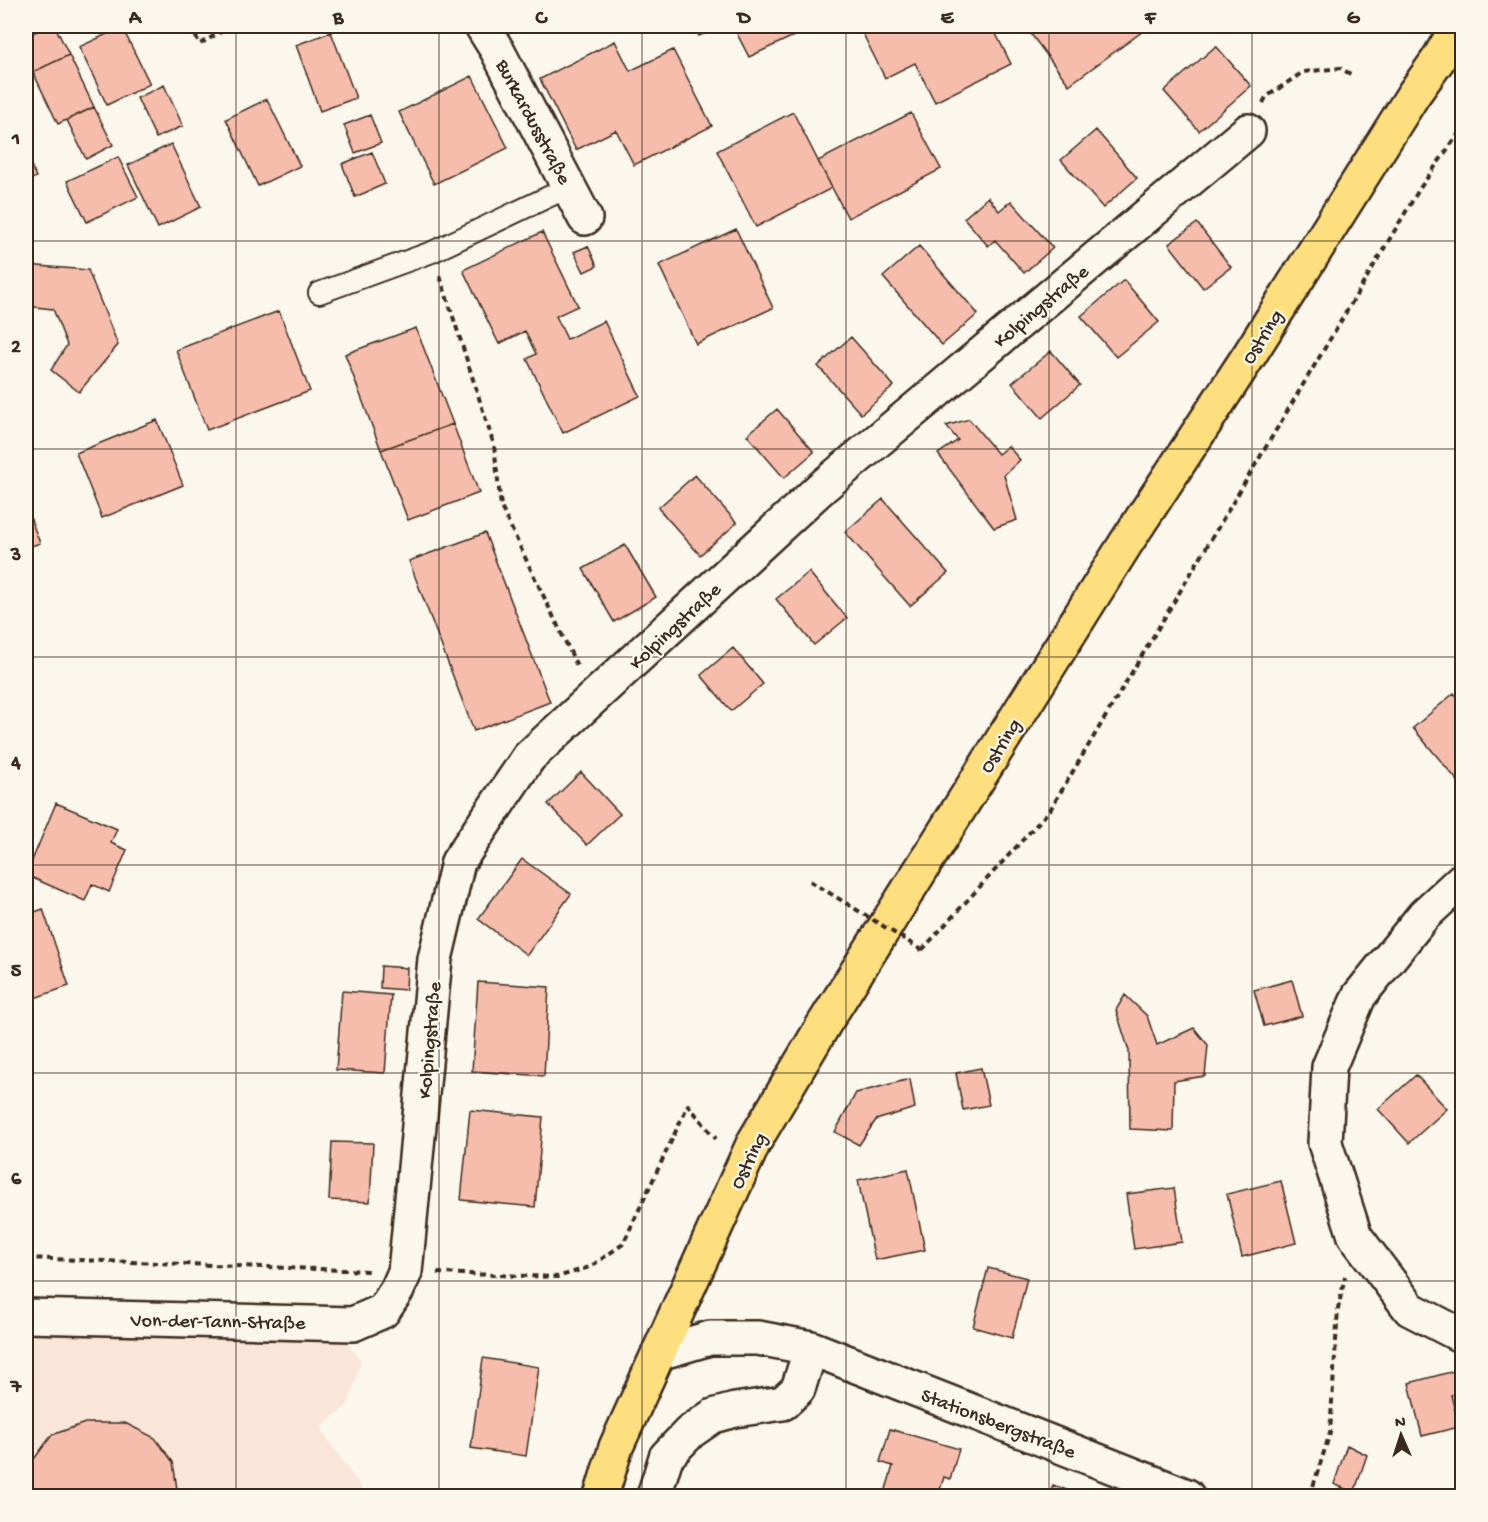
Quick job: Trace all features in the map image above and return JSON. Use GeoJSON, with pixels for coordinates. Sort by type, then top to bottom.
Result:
{"type":"FeatureCollection","features":[{"type":"Feature","properties":{"kind":"main road","name":"Ostring"},"geometry":{"type":"LineString","coordinates":[[600,1497],[616,1447],[754,1142],[824,1024],[1126,543],[1250,354],[1458,26]]}},
{"type":"Feature","properties":{"kind":"street","name":"Burkardusstraße"},"geometry":{"type":"LineString","coordinates":[[482,26],[497,50],[585,218]]}},
{"type":"Feature","properties":{"kind":"street","name":"Kolpingstraße"},"geometry":{"type":"LineString","coordinates":[[398,1290],[405,1272],[435,960],[458,862],[529,757],[821,488],[1248,131]]}},
{"type":"Feature","properties":{"kind":"street"},"geometry":{"type":"LineString","coordinates":[[1462,880],[1424,915],[1359,996],[1329,1067],[1325,1143],[1355,1236],[1410,1309],[1462,1336]]}},
{"type":"Feature","properties":{"kind":"street","name":"Von-der-Tann-Straße"},"geometry":{"type":"LineString","coordinates":[[26,1316],[353,1324],[383,1311],[398,1290]]}},
{"type":"Feature","properties":{"kind":"street","name":"Stationsbergstraße"},"geometry":{"type":"LineString","coordinates":[[659,1353],[710,1338],[758,1338],[811,1348],[1172,1494]]}},
{"type":"Feature","properties":{"kind":"street"},"geometry":{"type":"LineString","coordinates":[[654,1497],[666,1457],[690,1432],[713,1416],[735,1410],[783,1403],[798,1389],[811,1348]]}},
{"type":"Feature","properties":{"kind":"lane"},"geometry":{"type":"LineString","coordinates":[[319,293],[432,252],[569,188]]}},
{"type":"Feature","properties":{"kind":"path"},"geometry":{"type":"LineString","coordinates":[[190,26],[200,44],[231,26]]}},
{"type":"Feature","properties":{"kind":"path"},"geometry":{"type":"LineString","coordinates":[[1248,131],[1266,97],[1303,72],[1340,68],[1354,76]]}},
{"type":"Feature","properties":{"kind":"path"},"geometry":{"type":"LineString","coordinates":[[810,881],[922,951],[1050,810],[1420,188],[1462,129]]}},
{"type":"Feature","properties":{"kind":"path"},"geometry":{"type":"LineString","coordinates":[[432,252],[494,445],[501,507],[583,678],[598,695]]}},
{"type":"Feature","properties":{"kind":"path"},"geometry":{"type":"LineString","coordinates":[[688,1106],[716,1139]]}},
{"type":"Feature","properties":{"kind":"path"},"geometry":{"type":"LineString","coordinates":[[1310,1497],[1330,1433],[1338,1309],[1353,1230]]}},
{"type":"Feature","properties":{"kind":"shaded area"},"geometry":{"type":"Polygon","coordinates":[[[26,1327],[340,1334],[361,1361],[349,1404],[320,1428],[367,1496],[26,1496],[26,1327]]]}},
{"type":"Feature","properties":{"kind":"building"},"geometry":{"type":"Polygon","coordinates":[[[48,26],[55,26],[69,55],[33,72],[26,57],[26,36],[48,26]]]}},
{"type":"Feature","properties":{"kind":"building"},"geometry":{"type":"Polygon","coordinates":[[[694,26],[722,26],[699,36],[694,26]]]}},
{"type":"Feature","properties":{"kind":"building"},"geometry":{"type":"Polygon","coordinates":[[[733,26],[815,26],[749,57],[733,26]]]}},
{"type":"Feature","properties":{"kind":"building"},"geometry":{"type":"Polygon","coordinates":[[[859,26],[992,26],[1011,64],[935,102],[915,63],[885,78],[859,26]]]}},
{"type":"Feature","properties":{"kind":"building"},"geometry":{"type":"Polygon","coordinates":[[[1025,26],[1150,26],[1069,85],[1025,26]]]}},
{"type":"Feature","properties":{"kind":"building"},"geometry":{"type":"Polygon","coordinates":[[[122,27],[150,84],[107,105],[79,47],[122,27]]]}},
{"type":"Feature","properties":{"kind":"building"},"geometry":{"type":"Polygon","coordinates":[[[331,32],[356,98],[320,111],[296,45],[331,32]]]}},
{"type":"Feature","properties":{"kind":"building"},"geometry":{"type":"Polygon","coordinates":[[[615,41],[630,71],[673,50],[712,126],[634,165],[616,130],[576,150],[540,79],[615,41]]]}},
{"type":"Feature","properties":{"kind":"building"},"geometry":{"type":"Polygon","coordinates":[[[1216,46],[1251,86],[1199,131],[1164,91],[1216,46]]]}},
{"type":"Feature","properties":{"kind":"building"},"geometry":{"type":"Polygon","coordinates":[[[69,55],[94,107],[58,124],[33,72],[69,55]]]}},
{"type":"Feature","properties":{"kind":"building"},"geometry":{"type":"Polygon","coordinates":[[[472,76],[508,148],[434,184],[399,112],[472,76]]]}},
{"type":"Feature","properties":{"kind":"building"},"geometry":{"type":"Polygon","coordinates":[[[164,85],[183,126],[156,138],[137,98],[164,85]]]}},
{"type":"Feature","properties":{"kind":"building"},"geometry":{"type":"Polygon","coordinates":[[[267,99],[300,166],[258,186],[226,119],[267,99]]]}},
{"type":"Feature","properties":{"kind":"building"},"geometry":{"type":"Polygon","coordinates":[[[94,107],[113,145],[86,159],[67,120],[94,107]]]}},
{"type":"Feature","properties":{"kind":"building"},"geometry":{"type":"Polygon","coordinates":[[[793,112],[832,188],[756,227],[717,151],[793,112]]]}},
{"type":"Feature","properties":{"kind":"building"},"geometry":{"type":"Polygon","coordinates":[[[911,113],[941,169],[848,218],[818,161],[911,113]]]}},
{"type":"Feature","properties":{"kind":"building"},"geometry":{"type":"Polygon","coordinates":[[[370,115],[381,143],[355,153],[344,125],[370,115]]]}},
{"type":"Feature","properties":{"kind":"building"},"geometry":{"type":"Polygon","coordinates":[[[1096,130],[1137,178],[1103,208],[1061,160],[1096,130]]]}},
{"type":"Feature","properties":{"kind":"building"},"geometry":{"type":"Polygon","coordinates":[[[171,144],[201,207],[158,228],[128,165],[171,144]]]}},
{"type":"Feature","properties":{"kind":"building"},"geometry":{"type":"Polygon","coordinates":[[[372,152],[385,184],[355,197],[342,164],[372,152]]]}},
{"type":"Feature","properties":{"kind":"building"},"geometry":{"type":"Polygon","coordinates":[[[26,154],[36,177],[26,182],[26,154]]]}},
{"type":"Feature","properties":{"kind":"building"},"geometry":{"type":"Polygon","coordinates":[[[118,157],[138,197],[87,222],[67,181],[118,157]]]}},
{"type":"Feature","properties":{"kind":"building"},"geometry":{"type":"Polygon","coordinates":[[[988,197],[999,211],[1011,201],[1053,248],[1024,273],[995,240],[988,246],[964,218],[988,197]]]}},
{"type":"Feature","properties":{"kind":"building"},"geometry":{"type":"Polygon","coordinates":[[[1197,223],[1231,267],[1203,288],[1169,244],[1197,223]]]}},
{"type":"Feature","properties":{"kind":"building"},"geometry":{"type":"Polygon","coordinates":[[[736,229],[773,308],[696,344],[659,265],[736,229]]]}},
{"type":"Feature","properties":{"kind":"building"},"geometry":{"type":"Polygon","coordinates":[[[542,232],[578,306],[556,316],[567,339],[604,321],[640,396],[563,433],[527,359],[536,354],[525,331],[499,344],[463,270],[542,232]]]}},
{"type":"Feature","properties":{"kind":"building"},"geometry":{"type":"Polygon","coordinates":[[[588,246],[597,266],[584,272],[574,252],[588,246]]]}},
{"type":"Feature","properties":{"kind":"building"},"geometry":{"type":"Polygon","coordinates":[[[919,246],[978,314],[942,345],[883,277],[919,246]]]}},
{"type":"Feature","properties":{"kind":"building"},"geometry":{"type":"Polygon","coordinates":[[[26,265],[88,270],[118,345],[79,392],[51,370],[67,345],[53,309],[26,306],[26,265]]]}},
{"type":"Feature","properties":{"kind":"building"},"geometry":{"type":"Polygon","coordinates":[[[1124,280],[1159,322],[1116,357],[1081,316],[1124,280]]]}},
{"type":"Feature","properties":{"kind":"building"},"geometry":{"type":"Polygon","coordinates":[[[279,311],[310,391],[207,430],[176,350],[279,311]]]}},
{"type":"Feature","properties":{"kind":"building"},"geometry":{"type":"Polygon","coordinates":[[[416,328],[453,424],[381,450],[345,354],[416,328]]]}},
{"type":"Feature","properties":{"kind":"building"},"geometry":{"type":"Polygon","coordinates":[[[851,337],[894,386],[861,414],[818,366],[851,337]]]}},
{"type":"Feature","properties":{"kind":"building"},"geometry":{"type":"Polygon","coordinates":[[[1051,351],[1080,385],[1042,418],[1012,383],[1051,351]]]}},
{"type":"Feature","properties":{"kind":"building"},"geometry":{"type":"Polygon","coordinates":[[[777,409],[814,452],[784,478],[747,435],[777,409]]]}},
{"type":"Feature","properties":{"kind":"building"},"geometry":{"type":"Polygon","coordinates":[[[969,419],[998,454],[1008,446],[1020,460],[1004,475],[1017,520],[994,528],[938,454],[958,440],[946,426],[969,419]]]}},
{"type":"Feature","properties":{"kind":"building"},"geometry":{"type":"Polygon","coordinates":[[[157,420],[183,485],[102,518],[76,453],[157,420]]]}},
{"type":"Feature","properties":{"kind":"building"},"geometry":{"type":"Polygon","coordinates":[[[453,424],[479,493],[408,520],[381,450],[453,424]]]}},
{"type":"Feature","properties":{"kind":"building"},"geometry":{"type":"Polygon","coordinates":[[[695,475],[737,523],[700,555],[658,508],[695,475]]]}},
{"type":"Feature","properties":{"kind":"building"},"geometry":{"type":"Polygon","coordinates":[[[883,499],[948,573],[910,606],[845,532],[883,499]]]}},
{"type":"Feature","properties":{"kind":"building"},"geometry":{"type":"Polygon","coordinates":[[[26,507],[40,543],[26,548],[26,507]]]}},
{"type":"Feature","properties":{"kind":"building"},"geometry":{"type":"Polygon","coordinates":[[[485,533],[550,702],[474,731],[409,561],[485,533]]]}},
{"type":"Feature","properties":{"kind":"building"},"geometry":{"type":"Polygon","coordinates":[[[625,545],[656,597],[614,622],[583,569],[625,545]]]}},
{"type":"Feature","properties":{"kind":"building"},"geometry":{"type":"Polygon","coordinates":[[[809,572],[847,618],[814,645],[776,599],[809,572]]]}},
{"type":"Feature","properties":{"kind":"building"},"geometry":{"type":"Polygon","coordinates":[[[733,648],[763,684],[731,711],[701,675],[733,648]]]}},
{"type":"Feature","properties":{"kind":"building"},"geometry":{"type":"Polygon","coordinates":[[[1454,693],[1462,702],[1462,786],[1413,728],[1454,693]]]}},
{"type":"Feature","properties":{"kind":"building"},"geometry":{"type":"Polygon","coordinates":[[[581,772],[620,814],[587,845],[548,804],[581,772]]]}},
{"type":"Feature","properties":{"kind":"building"},"geometry":{"type":"Polygon","coordinates":[[[56,803],[117,829],[111,843],[127,850],[109,892],[92,884],[85,901],[26,875],[56,803]]]}},
{"type":"Feature","properties":{"kind":"building"},"geometry":{"type":"Polygon","coordinates":[[[522,859],[571,894],[527,955],[478,919],[522,859]]]}},
{"type":"Feature","properties":{"kind":"building"},"geometry":{"type":"Polygon","coordinates":[[[43,909],[69,986],[26,1001],[26,915],[43,909]]]}},
{"type":"Feature","properties":{"kind":"building"},"geometry":{"type":"Polygon","coordinates":[[[381,966],[407,968],[406,990],[380,988],[381,966]]]}},
{"type":"Feature","properties":{"kind":"building"},"geometry":{"type":"Polygon","coordinates":[[[1292,980],[1302,1016],[1264,1026],[1254,990],[1292,980]]]}},
{"type":"Feature","properties":{"kind":"building"},"geometry":{"type":"Polygon","coordinates":[[[478,982],[549,987],[544,1076],[472,1071],[478,982]]]}},
{"type":"Feature","properties":{"kind":"building"},"geometry":{"type":"Polygon","coordinates":[[[342,991],[391,995],[385,1073],[336,1070],[342,991]]]}},
{"type":"Feature","properties":{"kind":"building"},"geometry":{"type":"Polygon","coordinates":[[[1125,995],[1147,1016],[1157,1045],[1194,1028],[1208,1045],[1205,1076],[1174,1081],[1173,1131],[1130,1129],[1129,1051],[1116,1010],[1125,995]]]}},
{"type":"Feature","properties":{"kind":"building"},"geometry":{"type":"Polygon","coordinates":[[[981,1068],[989,1105],[963,1110],[956,1073],[981,1068]]]}},
{"type":"Feature","properties":{"kind":"building"},"geometry":{"type":"Polygon","coordinates":[[[1416,1075],[1447,1109],[1409,1143],[1378,1109],[1416,1075]]]}},
{"type":"Feature","properties":{"kind":"building"},"geometry":{"type":"Polygon","coordinates":[[[910,1079],[915,1108],[876,1120],[859,1145],[835,1132],[856,1093],[910,1079]]]}},
{"type":"Feature","properties":{"kind":"building"},"geometry":{"type":"Polygon","coordinates":[[[470,1110],[543,1117],[535,1207],[461,1200],[470,1110]]]}},
{"type":"Feature","properties":{"kind":"building"},"geometry":{"type":"Polygon","coordinates":[[[332,1142],[373,1143],[370,1202],[329,1200],[332,1142]]]}},
{"type":"Feature","properties":{"kind":"building"},"geometry":{"type":"Polygon","coordinates":[[[908,1169],[925,1250],[875,1260],[858,1180],[908,1169]]]}},
{"type":"Feature","properties":{"kind":"building"},"geometry":{"type":"Polygon","coordinates":[[[1281,1181],[1296,1243],[1242,1257],[1227,1194],[1281,1181]]]}},
{"type":"Feature","properties":{"kind":"building"},"geometry":{"type":"Polygon","coordinates":[[[1174,1188],[1182,1242],[1134,1249],[1126,1194],[1174,1188]]]}},
{"type":"Feature","properties":{"kind":"building"},"geometry":{"type":"Polygon","coordinates":[[[988,1268],[1027,1278],[1012,1338],[973,1327],[988,1268]]]}},
{"type":"Feature","properties":{"kind":"building"},"geometry":{"type":"Polygon","coordinates":[[[483,1358],[539,1367],[526,1456],[471,1448],[483,1358]]]}},
{"type":"Feature","properties":{"kind":"building"},"geometry":{"type":"Polygon","coordinates":[[[1462,1369],[1462,1393],[1451,1395],[1459,1427],[1422,1436],[1409,1383],[1462,1369]]]}},
{"type":"Feature","properties":{"kind":"building"},"geometry":{"type":"Polygon","coordinates":[[[85,1423],[125,1423],[155,1438],[173,1462],[176,1496],[26,1496],[26,1462],[31,1463],[52,1435],[85,1423]]]}},
{"type":"Feature","properties":{"kind":"building"},"geometry":{"type":"Polygon","coordinates":[[[890,1429],[959,1449],[950,1479],[944,1477],[938,1496],[884,1496],[893,1466],[880,1462],[890,1429]]]}},
{"type":"Feature","properties":{"kind":"building"},"geometry":{"type":"Polygon","coordinates":[[[1347,1445],[1367,1455],[1354,1493],[1334,1484],[1347,1445]]]}},
{"type":"Feature","properties":{"kind":"building"},"geometry":{"type":"Polygon","coordinates":[[[1053,1485],[1083,1496],[1049,1496],[1053,1485]]]}}]}
